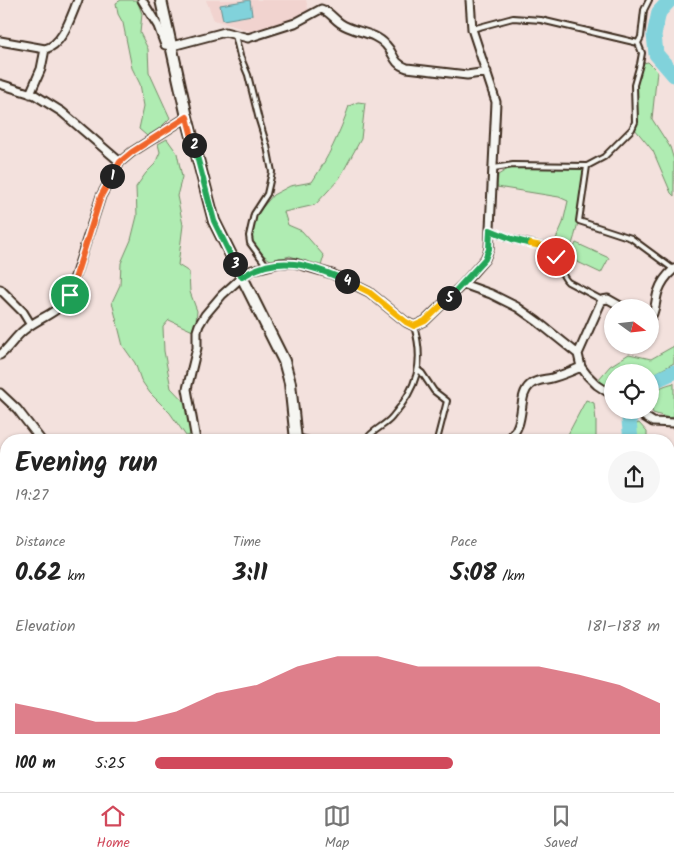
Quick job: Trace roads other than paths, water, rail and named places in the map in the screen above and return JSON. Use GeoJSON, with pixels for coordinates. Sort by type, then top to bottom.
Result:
{"type":"FeatureCollection","features":[{"type":"Feature","properties":{"kind":"main road"},"geometry":{"type":"LineString","coordinates":[[161,0],[187,117],[214,221],[284,361],[288,372],[296,434]]}},
{"type":"Feature","properties":{"kind":"street"},"geometry":{"type":"LineString","coordinates":[[0,41],[45,49],[52,47],[63,33],[78,0]]}},
{"type":"Feature","properties":{"kind":"street"},"geometry":{"type":"LineString","coordinates":[[142,0],[158,26],[165,45],[172,46],[225,32],[248,38],[295,23],[321,8],[326,10],[339,23],[371,34],[387,45],[400,66],[467,75],[487,72]]}},
{"type":"Feature","properties":{"kind":"street"},"geometry":{"type":"LineString","coordinates":[[195,434],[187,389],[197,348],[197,331],[205,315],[242,277],[252,270],[294,263],[332,274],[369,292],[406,322],[414,326],[425,321],[463,284],[485,259],[489,249],[496,102],[472,29],[470,0]]}},
{"type":"Feature","properties":{"kind":"street"},"geometry":{"type":"LineString","coordinates":[[30,94],[41,68],[45,49]]}},
{"type":"Feature","properties":{"kind":"street"},"geometry":{"type":"LineString","coordinates":[[0,84],[30,94],[62,112],[120,162]]}},
{"type":"Feature","properties":{"kind":"street"},"geometry":{"type":"LineString","coordinates":[[0,355],[10,347],[19,333],[64,305],[70,295],[101,196],[120,162],[132,152],[187,117]]}},
{"type":"Feature","properties":{"kind":"street"},"geometry":{"type":"LineString","coordinates":[[657,299],[664,278],[674,269]]}},
{"type":"Feature","properties":{"kind":"street"},"geometry":{"type":"LineString","coordinates":[[463,284],[491,294],[517,307],[578,354],[587,375],[604,389]]}},
{"type":"Feature","properties":{"kind":"street"},"geometry":{"type":"LineString","coordinates":[[0,289],[24,312],[31,325]]}},
{"type":"Feature","properties":{"kind":"street"},"geometry":{"type":"LineString","coordinates":[[578,354],[602,300]]}},
{"type":"Feature","properties":{"kind":"street"},"geometry":{"type":"LineString","coordinates":[[514,434],[518,427],[528,386],[536,381],[552,378],[582,367]]}},
{"type":"Feature","properties":{"kind":"street"},"geometry":{"type":"LineString","coordinates":[[0,394],[17,408],[36,434]]}},
{"type":"Feature","properties":{"kind":"street"},"geometry":{"type":"LineString","coordinates":[[647,419],[652,422],[674,424]]}},
{"type":"Feature","properties":{"kind":"lane"},"geometry":{"type":"LineString","coordinates":[[638,43],[641,38],[644,10],[649,0]]}},
{"type":"Feature","properties":{"kind":"lane"},"geometry":{"type":"LineString","coordinates":[[472,29],[513,18],[533,19],[607,34],[638,43]]}},
{"type":"Feature","properties":{"kind":"lane"},"geometry":{"type":"LineString","coordinates":[[235,34],[268,146],[272,172],[267,194],[254,214],[249,236],[250,244],[268,266]]}},
{"type":"Feature","properties":{"kind":"lane"},"geometry":{"type":"LineString","coordinates":[[494,168],[514,164],[587,166],[604,157],[632,129],[635,122],[634,85],[642,53],[638,43]]}},
{"type":"Feature","properties":{"kind":"lane"},"geometry":{"type":"LineString","coordinates":[[587,166],[579,221],[631,238],[674,269]]}},
{"type":"Feature","properties":{"kind":"lane"},"geometry":{"type":"LineString","coordinates":[[490,230],[512,239],[548,247],[556,257],[564,278],[568,282],[602,300]]}},
{"type":"Feature","properties":{"kind":"lane"},"geometry":{"type":"LineString","coordinates":[[373,434],[392,418],[414,385],[418,370],[419,349],[414,326]]}},
{"type":"Feature","properties":{"kind":"lane"},"geometry":{"type":"LineString","coordinates":[[418,370],[434,391],[447,401],[439,434]]}},
{"type":"Feature","properties":{"kind":"water"},"geometry":{"type":"Polygon","coordinates":[[[250,0],[252,15],[223,20],[220,5],[250,0]]]}},
{"type":"Feature","properties":{"kind":"waterway"},"geometry":{"type":"LineString","coordinates":[[670,0],[659,12],[654,35],[656,54],[674,75]]}},
{"type":"Feature","properties":{"kind":"waterway"},"geometry":{"type":"LineString","coordinates":[[659,379],[674,372]]}},
{"type":"Feature","properties":{"kind":"waterway"},"geometry":{"type":"LineString","coordinates":[[630,419],[630,434]]}}]}
